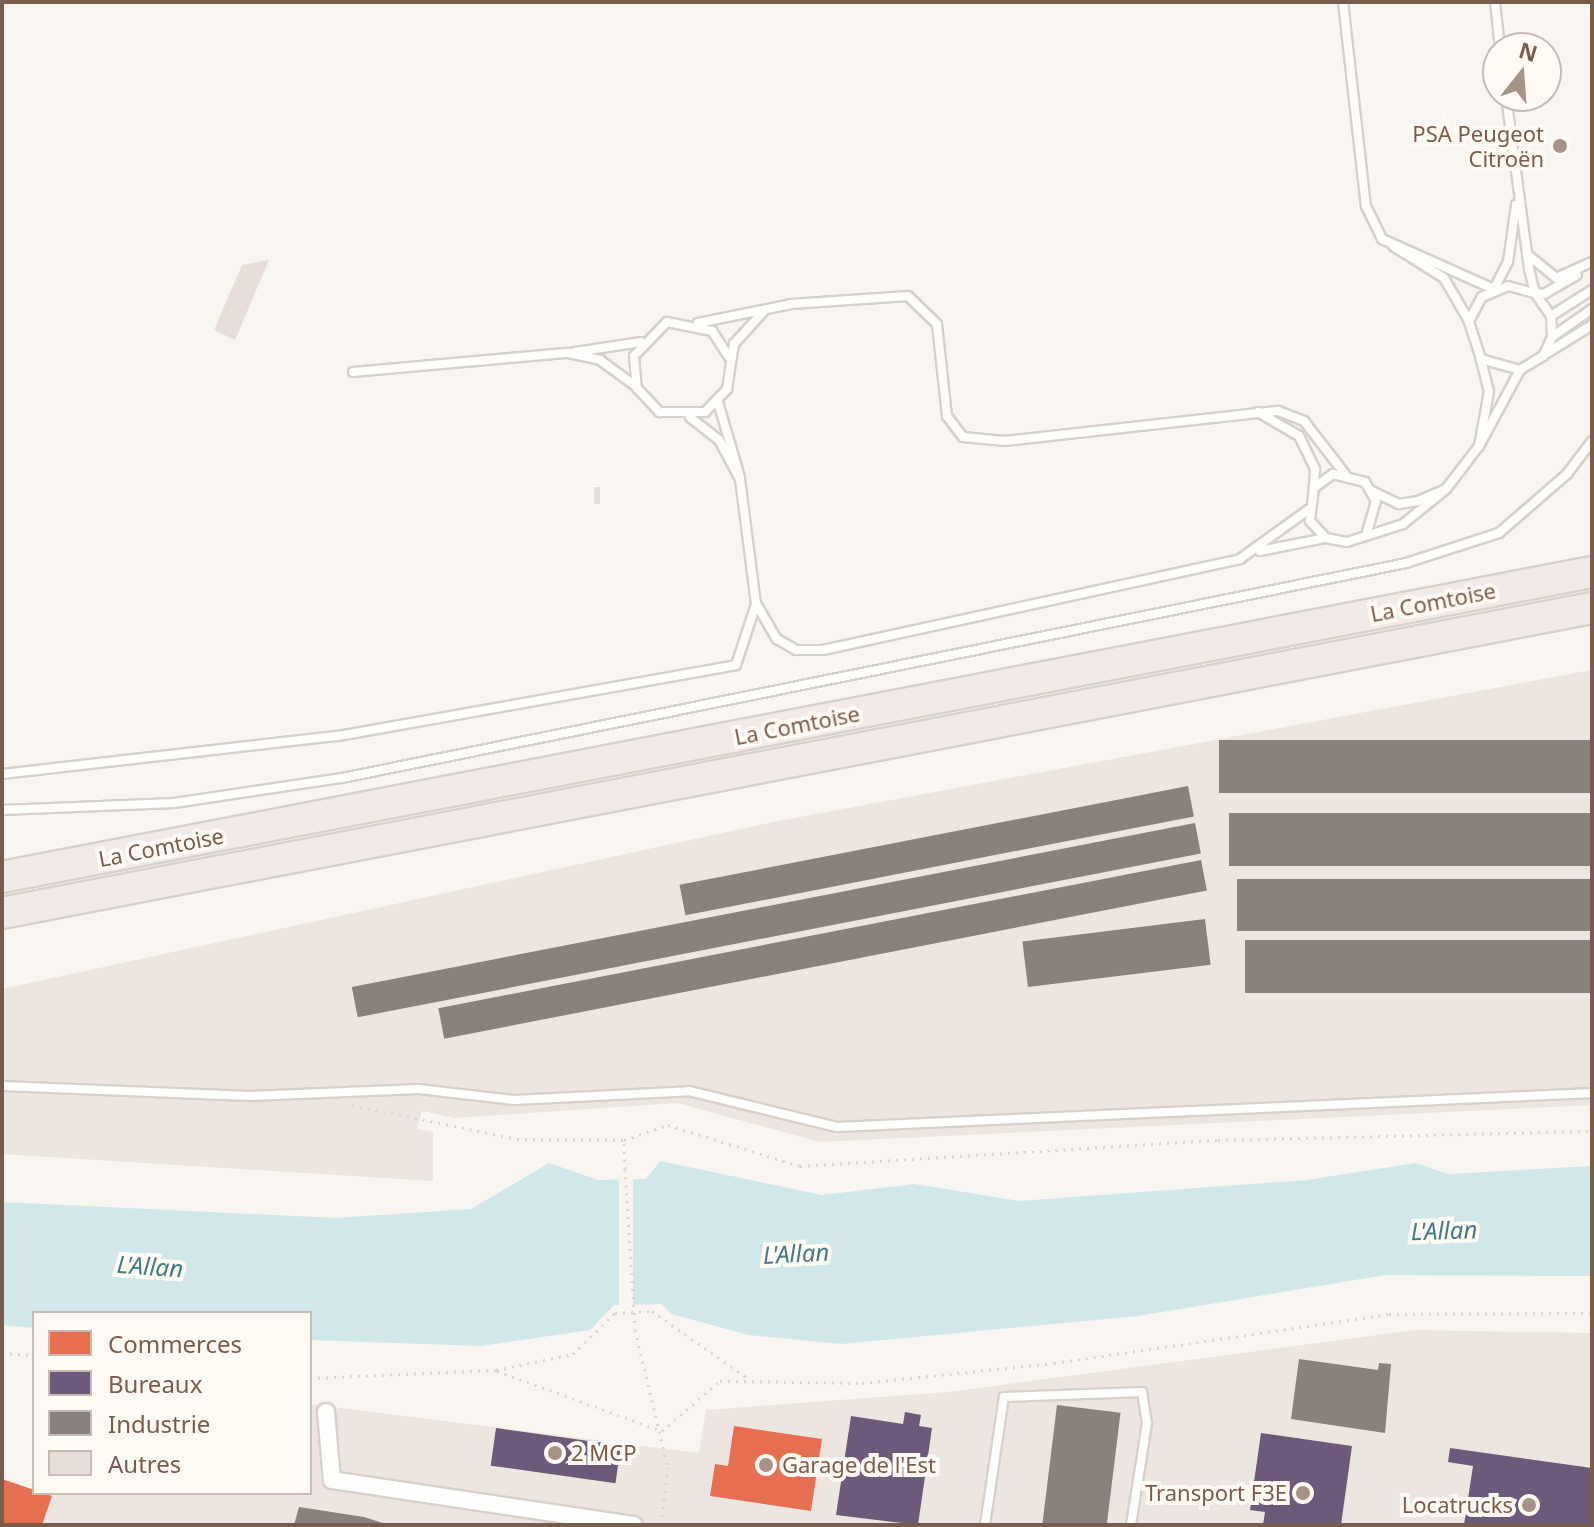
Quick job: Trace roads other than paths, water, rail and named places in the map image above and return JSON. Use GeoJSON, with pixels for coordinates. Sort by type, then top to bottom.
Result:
{"type":"FeatureCollection","features":[{"type":"Feature","properties":{"kind":"highway"},"geometry":{"type":"LineString","coordinates":[[1256,636],[1592,557]]}},
{"type":"Feature","properties":{"kind":"highway","name":"La Comtoise"},"geometry":{"type":"LineString","coordinates":[[2,877],[1592,572]]}},
{"type":"Feature","properties":{"kind":"highway","name":"La Comtoise"},"geometry":{"type":"LineString","coordinates":[[2,913],[1592,608]]}},
{"type":"Feature","properties":{"kind":"highway"},"geometry":{"type":"LineString","coordinates":[[1340,656],[1592,628]]}},
{"type":"Feature","properties":{"kind":"street"},"geometry":{"type":"LineString","coordinates":[[326,1412],[332,1480],[634,1525]]}},
{"type":"Feature","properties":{"kind":"lane"},"geometry":{"type":"LineString","coordinates":[[1343,2],[1366,206],[1382,239],[1444,278],[1469,321],[1489,391],[1479,446]]}},
{"type":"Feature","properties":{"kind":"lane"},"geometry":{"type":"LineString","coordinates":[[1495,2],[1498,32]]}},
{"type":"Feature","properties":{"kind":"lane"},"geometry":{"type":"LineString","coordinates":[[1508,112],[1517,193],[1535,293],[1551,316],[1552,337],[1543,356]]}},
{"type":"Feature","properties":{"kind":"lane"},"geometry":{"type":"LineString","coordinates":[[1469,321],[1494,289],[1514,239],[1517,193]]}},
{"type":"Feature","properties":{"kind":"lane"},"geometry":{"type":"LineString","coordinates":[[1382,239],[1494,289],[1535,293],[1586,268],[1592,255]]}},
{"type":"Feature","properties":{"kind":"lane"},"geometry":{"type":"LineString","coordinates":[[1528,254],[1549,276],[1586,268]]}},
{"type":"Feature","properties":{"kind":"lane"},"geometry":{"type":"LineString","coordinates":[[1551,316],[1592,290]]}},
{"type":"Feature","properties":{"kind":"lane"},"geometry":{"type":"LineString","coordinates":[[353,372],[568,353],[641,342],[667,322],[698,323],[767,309],[886,294],[921,303],[937,324],[947,416],[963,437],[977,441],[1257,411],[1304,421],[1345,474],[1399,504],[1446,489]]}},
{"type":"Feature","properties":{"kind":"lane"},"geometry":{"type":"LineString","coordinates":[[2,774],[338,736],[724,671],[743,655],[756,604],[740,479],[718,402],[729,357],[744,328],[767,309]]}},
{"type":"Feature","properties":{"kind":"lane"},"geometry":{"type":"LineString","coordinates":[[1552,337],[1592,309]]}},
{"type":"Feature","properties":{"kind":"lane"},"geometry":{"type":"LineString","coordinates":[[698,323],[729,357]]}},
{"type":"Feature","properties":{"kind":"lane"},"geometry":{"type":"LineString","coordinates":[[756,604],[777,639],[796,650],[823,650],[1259,551],[1326,538],[1347,542],[1367,532],[1403,524],[1446,489],[1479,446],[1520,370],[1592,325]]}},
{"type":"Feature","properties":{"kind":"lane"},"geometry":{"type":"LineString","coordinates":[[637,388],[641,342]]}},
{"type":"Feature","properties":{"kind":"lane"},"geometry":{"type":"LineString","coordinates":[[568,353],[600,360],[637,388],[659,412],[690,417],[719,440],[740,479]]}},
{"type":"Feature","properties":{"kind":"lane"},"geometry":{"type":"LineString","coordinates":[[1481,359],[1520,370]]}},
{"type":"Feature","properties":{"kind":"lane"},"geometry":{"type":"LineString","coordinates":[[690,417],[718,402]]}},
{"type":"Feature","properties":{"kind":"lane"},"geometry":{"type":"LineString","coordinates":[[1257,411],[1299,436],[1315,469],[1308,510],[1259,551]]}},
{"type":"Feature","properties":{"kind":"lane"},"geometry":{"type":"LineString","coordinates":[[2,810],[174,803],[342,778],[1406,563],[1499,533],[1567,474],[1592,441]]}},
{"type":"Feature","properties":{"kind":"lane"},"geometry":{"type":"LineString","coordinates":[[1314,488],[1345,474]]}},
{"type":"Feature","properties":{"kind":"lane"},"geometry":{"type":"LineString","coordinates":[[1367,532],[1376,512],[1372,491]]}},
{"type":"Feature","properties":{"kind":"lane"},"geometry":{"type":"LineString","coordinates":[[1308,510],[1326,538]]}},
{"type":"Feature","properties":{"kind":"lane"},"geometry":{"type":"LineString","coordinates":[[2,1086],[344,1094],[419,1089],[514,1100],[689,1091],[837,1127],[1592,1093]]}},
{"type":"Feature","properties":{"kind":"lane"},"geometry":{"type":"LineString","coordinates":[[985,1525],[1004,1397],[1142,1392],[1147,1423],[1131,1525]]}},
{"type":"Feature","properties":{"kind":"water","name":"L'Allan"},"geometry":{"type":"Polygon","coordinates":[[[660,1161],[822,1195],[914,1184],[1019,1201],[1307,1180],[1416,1163],[1448,1174],[1592,1166],[1592,1276],[1385,1275],[1138,1316],[841,1344],[749,1335],[671,1314],[662,1304],[614,1305],[590,1330],[481,1346],[312,1340],[312,1311],[32,1311],[32,1328],[2,1325],[2,1202],[335,1218],[471,1209],[549,1163],[598,1180],[646,1179],[660,1161]]]}},
{"type":"Feature","properties":{"kind":"place","name":"PSA Peugeot Citroën"},"geometry":{"type":"Point","coordinates":[1560,146]}},
{"type":"Feature","properties":{"kind":"place","name":"2 MCP"},"geometry":{"type":"Point","coordinates":[555,1453]}},
{"type":"Feature","properties":{"kind":"place","name":"Garage de l'Est"},"geometry":{"type":"Point","coordinates":[766,1465]}},
{"type":"Feature","properties":{"kind":"place","name":"Transport F3E"},"geometry":{"type":"Point","coordinates":[1303,1493]}},
{"type":"Feature","properties":{"kind":"place","name":"Locatrucks"},"geometry":{"type":"Point","coordinates":[1529,1505]}}]}
